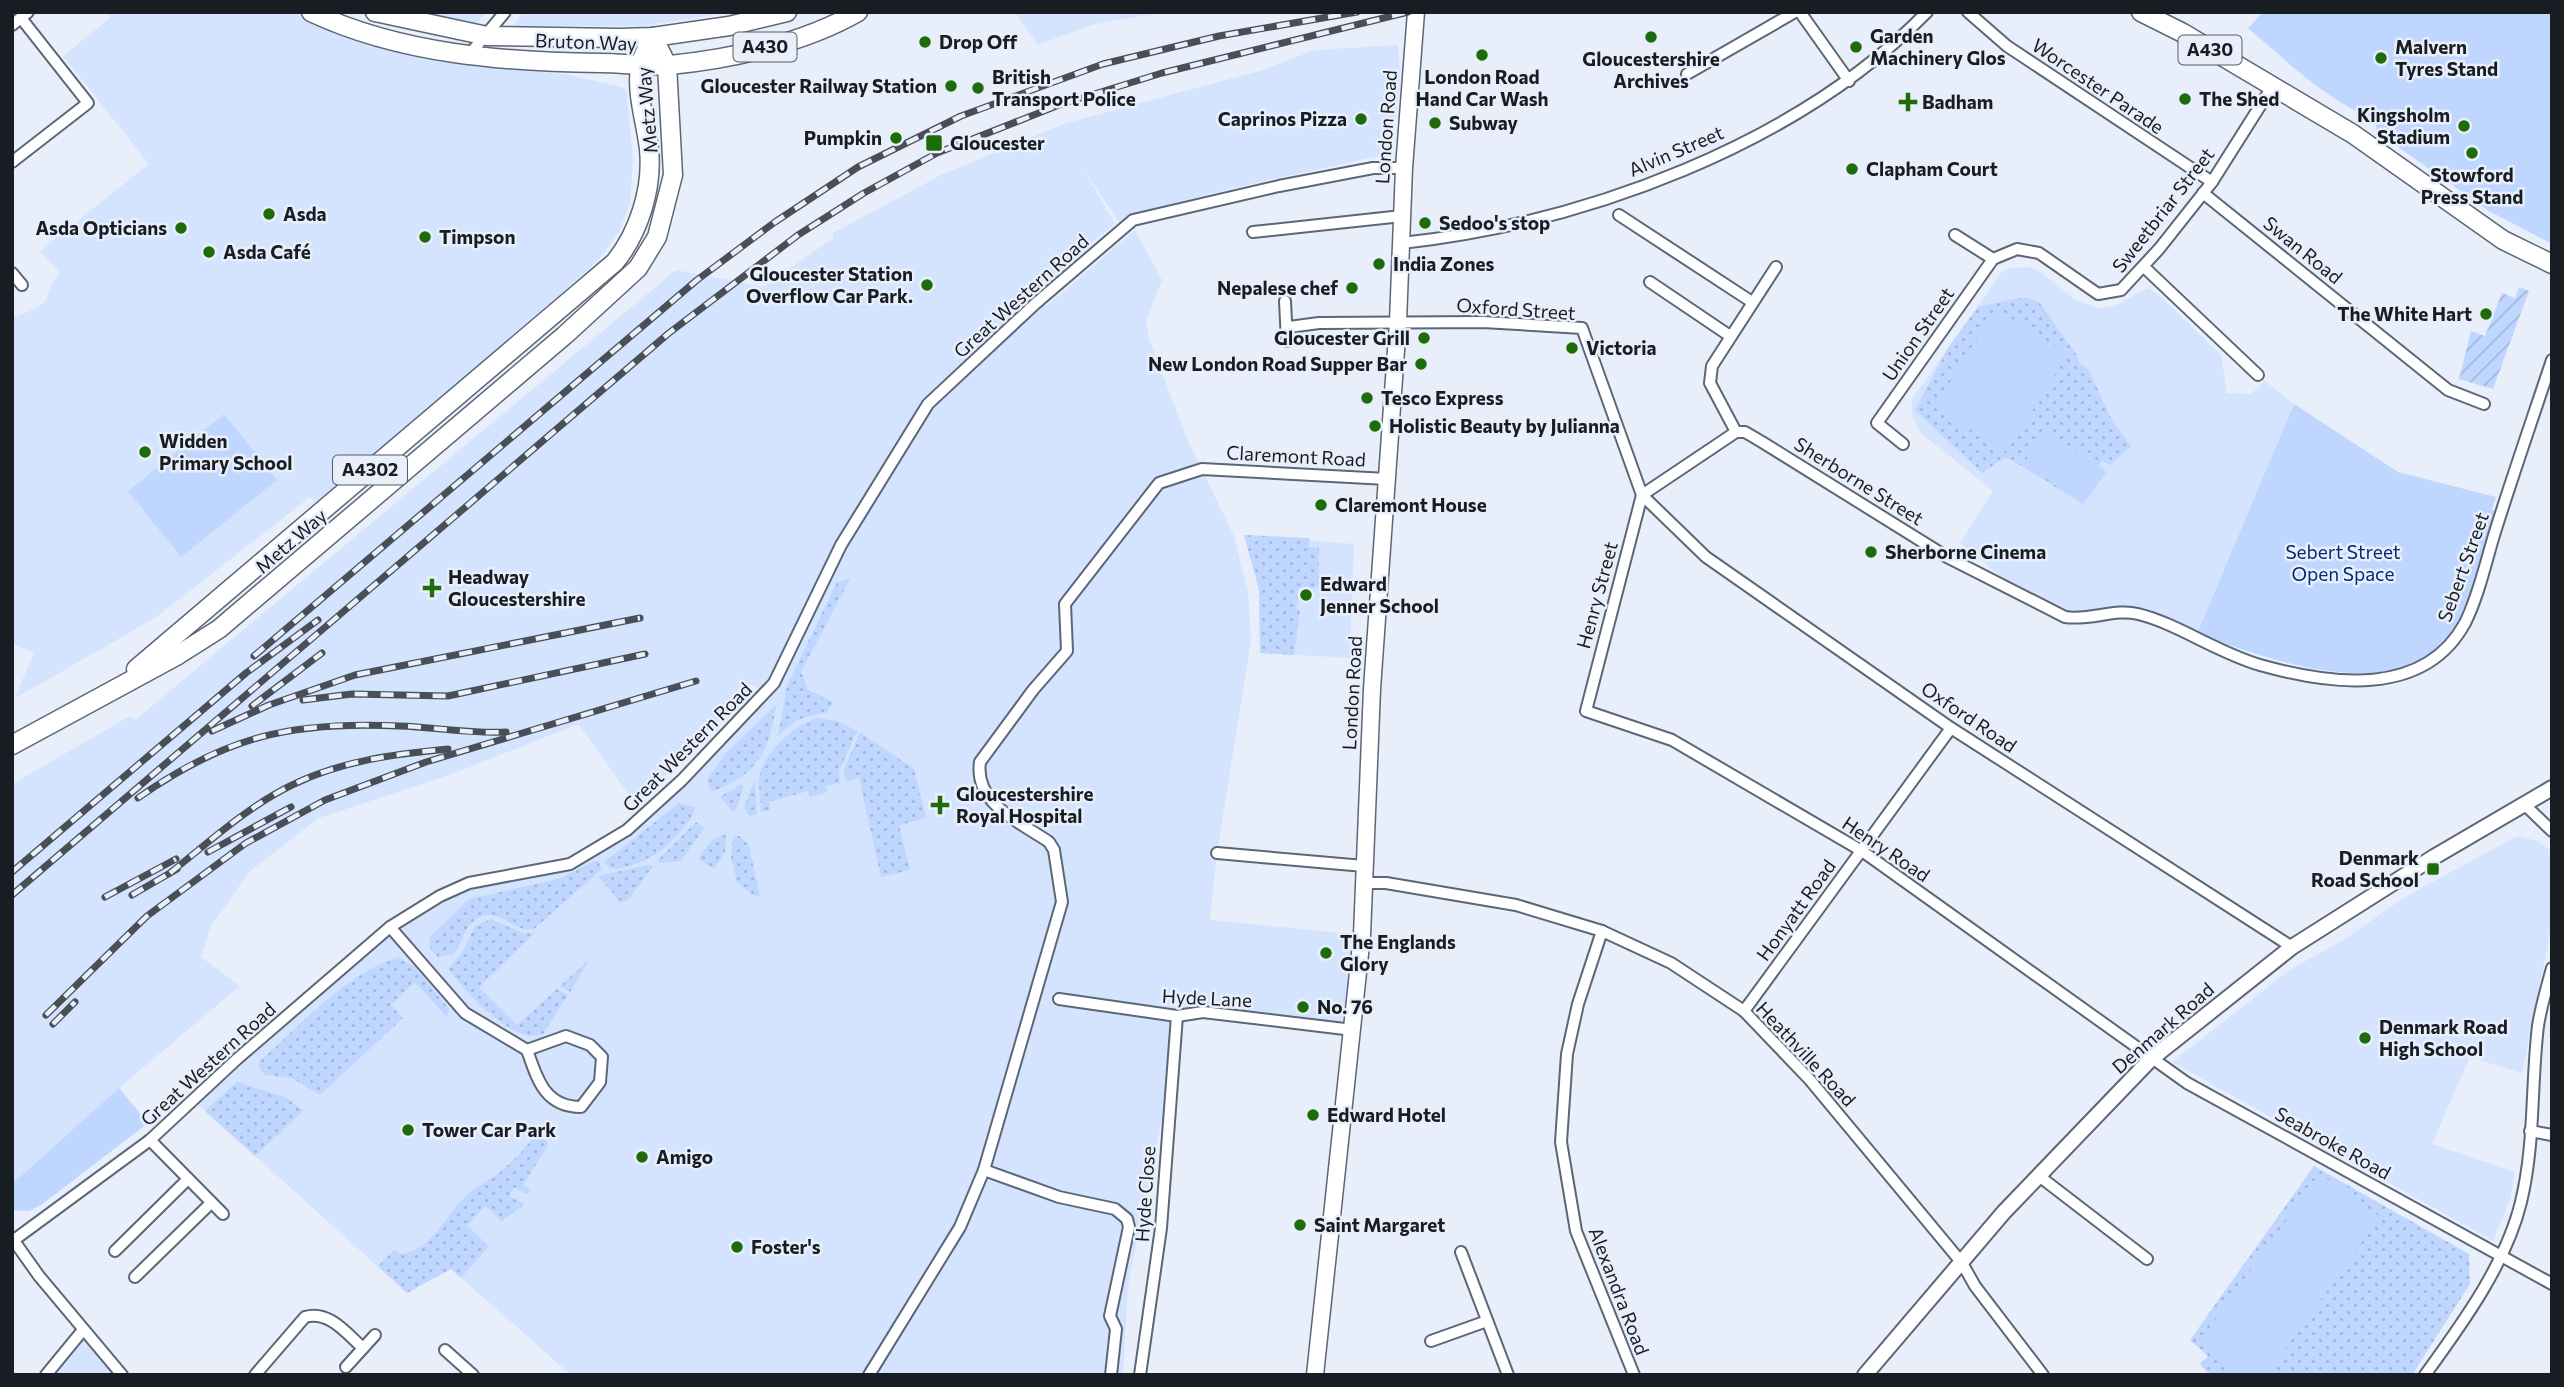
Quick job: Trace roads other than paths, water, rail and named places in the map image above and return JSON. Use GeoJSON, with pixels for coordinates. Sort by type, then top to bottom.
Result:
{"type":"FeatureCollection","features":[{"type":"Feature","properties":{"kind":"main road","name":"Bruton Way"},"geometry":{"type":"LineString","coordinates":[[311,12],[384,37],[470,55],[516,61],[640,65],[667,65],[776,44],[858,12]]}},
{"type":"Feature","properties":{"kind":"main road","name":"Bruton Way"},"geometry":{"type":"LineString","coordinates":[[375,12],[423,19],[488,36],[653,37],[729,26],[787,12]]}},
{"type":"Feature","properties":{"kind":"main road","name":"London Road"},"geometry":{"type":"LineString","coordinates":[[1315,1375],[1362,935],[1398,322],[1404,167],[1416,12]]}},
{"type":"Feature","properties":{"kind":"main road","name":"A430"},"geometry":{"type":"LineString","coordinates":[[2150,15],[2353,134],[2503,240],[2552,264]]}},
{"type":"Feature","properties":{"kind":"main road","name":"Metz Way"},"geometry":{"type":"LineString","coordinates":[[12,745],[178,655],[256,600],[377,493],[615,291],[638,268],[657,237],[673,175],[667,65],[653,37]]}},
{"type":"Feature","properties":{"kind":"main road","name":"Metz Way"},"geometry":{"type":"LineString","coordinates":[[113,689],[615,262],[631,238],[647,186],[649,147],[643,117],[640,65],[653,37]]}},
{"type":"Feature","properties":{"kind":"street"},"geometry":{"type":"LineString","coordinates":[[470,55],[505,12]]}},
{"type":"Feature","properties":{"kind":"street"},"geometry":{"type":"LineString","coordinates":[[1687,74],[1797,12],[1849,81]]}},
{"type":"Feature","properties":{"kind":"street","name":"Alvin Street"},"geometry":{"type":"LineString","coordinates":[[1402,243],[1446,238],[1555,215],[1657,180],[1721,153],[1849,81],[1894,46],[1927,12]]}},
{"type":"Feature","properties":{"kind":"street","name":"Worcester Parade"},"geometry":{"type":"LineString","coordinates":[[1968,12],[2007,46],[2212,183]]}},
{"type":"Feature","properties":{"kind":"street"},"geometry":{"type":"LineString","coordinates":[[12,162],[88,103],[20,19]]}},
{"type":"Feature","properties":{"kind":"street","name":"Sweetbriar Street"},"geometry":{"type":"LineString","coordinates":[[1993,258],[2017,249],[2039,253],[2098,295],[2121,290],[2144,267],[2212,183],[2272,87]]}},
{"type":"Feature","properties":{"kind":"street","name":"Great Western Road"},"geometry":{"type":"LineString","coordinates":[[13,1239],[150,1140],[237,1059],[390,926],[440,896],[470,883],[570,864],[627,831],[682,780],[774,683],[841,545],[928,404],[1035,304],[1133,220],[1292,184],[1373,169],[1404,167]]}},
{"type":"Feature","properties":{"kind":"street","name":"Swan Road"},"geometry":{"type":"LineString","coordinates":[[2203,193],[2448,390],[2484,404]]}},
{"type":"Feature","properties":{"kind":"street"},"geometry":{"type":"LineString","coordinates":[[1619,215],[1752,302]]}},
{"type":"Feature","properties":{"kind":"street"},"geometry":{"type":"LineString","coordinates":[[1253,232],[1402,216]]}},
{"type":"Feature","properties":{"kind":"street"},"geometry":{"type":"LineString","coordinates":[[1955,235],[1993,258]]}},
{"type":"Feature","properties":{"kind":"street","name":"Union Street"},"geometry":{"type":"LineString","coordinates":[[1903,444],[1877,423],[1993,258]]}},
{"type":"Feature","properties":{"kind":"street"},"geometry":{"type":"LineString","coordinates":[[1642,495],[1736,432],[1710,383],[1712,366],[1776,267]]}},
{"type":"Feature","properties":{"kind":"street"},"geometry":{"type":"LineString","coordinates":[[2144,267],[2258,375]]}},
{"type":"Feature","properties":{"kind":"street"},"geometry":{"type":"LineString","coordinates":[[12,273],[22,285]]}},
{"type":"Feature","properties":{"kind":"street"},"geometry":{"type":"LineString","coordinates":[[1650,282],[1730,336]]}},
{"type":"Feature","properties":{"kind":"street"},"geometry":{"type":"LineString","coordinates":[[1285,301],[1289,327],[1287,341]]}},
{"type":"Feature","properties":{"kind":"street"},"geometry":{"type":"LineString","coordinates":[[1289,327],[1318,323],[1398,322]]}},
{"type":"Feature","properties":{"kind":"street","name":"Oxford Street"},"geometry":{"type":"LineString","coordinates":[[1398,322],[1494,323],[1582,328],[1642,495]]}},
{"type":"Feature","properties":{"kind":"street","name":"Sebert Street"},"geometry":{"type":"LineString","coordinates":[[2194,639],[2260,665],[2298,674],[2355,680],[2384,681],[2407,675],[2432,662],[2451,644],[2465,622],[2552,360]]}},
{"type":"Feature","properties":{"kind":"street","name":"Sherborne Street"},"geometry":{"type":"LineString","coordinates":[[1736,432],[1745,432],[1762,442],[1947,557],[2065,617],[2084,620],[2120,612],[2138,614],[2194,639]]}},
{"type":"Feature","properties":{"kind":"street","name":"Claremont Road"},"geometry":{"type":"LineString","coordinates":[[984,1170],[1062,902],[1054,850],[1049,842],[987,799],[978,775],[980,762],[1033,690],[1068,651],[1065,604],[1159,483],[1202,469],[1387,479]]}},
{"type":"Feature","properties":{"kind":"street","name":"Henry Street"},"geometry":{"type":"LineString","coordinates":[[1586,703],[1642,495]]}},
{"type":"Feature","properties":{"kind":"street","name":"Oxford Road"},"geometry":{"type":"LineString","coordinates":[[1642,495],[1706,557],[1951,728],[2292,947]]}},
{"type":"Feature","properties":{"kind":"street","name":"Henry Road"},"geometry":{"type":"LineString","coordinates":[[1586,703],[1586,711],[1592,715],[1672,740],[1862,851],[2151,1059]]}},
{"type":"Feature","properties":{"kind":"street","name":"Honyatt Road"},"geometry":{"type":"LineString","coordinates":[[1744,1011],[1951,728]]}},
{"type":"Feature","properties":{"kind":"street","name":"Denmark Road"},"geometry":{"type":"LineString","coordinates":[[1865,1375],[2039,1176],[2151,1059],[2292,947],[2434,857],[2526,806],[2552,788]]}},
{"type":"Feature","properties":{"kind":"street"},"geometry":{"type":"LineString","coordinates":[[2526,806],[2552,831]]}},
{"type":"Feature","properties":{"kind":"street"},"geometry":{"type":"LineString","coordinates":[[1217,853],[1364,866]]}},
{"type":"Feature","properties":{"kind":"street","name":"Heathville Road"},"geometry":{"type":"LineString","coordinates":[[1363,883],[1386,883],[1516,905],[1602,931],[1671,963],[1744,1011],[1811,1080],[1962,1263],[1975,1286],[2043,1375]]}},
{"type":"Feature","properties":{"kind":"street"},"geometry":{"type":"LineString","coordinates":[[390,926],[465,1013],[527,1050],[539,1085],[570,1107],[581,1107],[600,1082],[602,1057],[578,1038],[557,1038],[527,1050]]}},
{"type":"Feature","properties":{"kind":"street","name":"Alexandra Road"},"geometry":{"type":"LineString","coordinates":[[1602,931],[1578,1004],[1567,1054],[1561,1142],[1576,1231],[1634,1375]]}},
{"type":"Feature","properties":{"kind":"street"},"geometry":{"type":"LineString","coordinates":[[2427,1374],[2469,1312],[2500,1256],[2520,1205],[2538,1023],[2552,968]]}},
{"type":"Feature","properties":{"kind":"street","name":"Hyde Lane"},"geometry":{"type":"LineString","coordinates":[[1059,999],[1177,1016],[1203,1012],[1353,1030]]}},
{"type":"Feature","properties":{"kind":"street","name":"Hyde Close"},"geometry":{"type":"LineString","coordinates":[[1140,1375],[1161,1228],[1177,1016]]}},
{"type":"Feature","properties":{"kind":"street","name":"Seabroke Road"},"geometry":{"type":"LineString","coordinates":[[2151,1059],[2187,1083],[2552,1284]]}},
{"type":"Feature","properties":{"kind":"street"},"geometry":{"type":"LineString","coordinates":[[2529,1131],[2552,1135]]}},
{"type":"Feature","properties":{"kind":"street"},"geometry":{"type":"LineString","coordinates":[[150,1140],[223,1214]]}},
{"type":"Feature","properties":{"kind":"street"},"geometry":{"type":"LineString","coordinates":[[869,1375],[960,1227],[984,1170],[1059,1197],[1115,1209],[1127,1219],[1129,1227],[1110,1316],[1116,1329],[1111,1375]]}},
{"type":"Feature","properties":{"kind":"street"},"geometry":{"type":"LineString","coordinates":[[2039,1176],[2147,1259]]}},
{"type":"Feature","properties":{"kind":"street"},"geometry":{"type":"LineString","coordinates":[[115,1251],[187,1180]]}},
{"type":"Feature","properties":{"kind":"street"},"geometry":{"type":"LineString","coordinates":[[135,1277],[211,1203]]}},
{"type":"Feature","properties":{"kind":"street"},"geometry":{"type":"LineString","coordinates":[[13,1239],[83,1330],[122,1375]]}},
{"type":"Feature","properties":{"kind":"street"},"geometry":{"type":"LineString","coordinates":[[1461,1252],[1508,1375]]}},
{"type":"Feature","properties":{"kind":"street"},"geometry":{"type":"LineString","coordinates":[[255,1375],[305,1317],[315,1314],[326,1317],[363,1348]]}},
{"type":"Feature","properties":{"kind":"street"},"geometry":{"type":"LineString","coordinates":[[1431,1341],[1487,1321]]}},
{"type":"Feature","properties":{"kind":"street"},"geometry":{"type":"LineString","coordinates":[[46,1375],[83,1330]]}},
{"type":"Feature","properties":{"kind":"street"},"geometry":{"type":"LineString","coordinates":[[346,1367],[375,1335]]}},
{"type":"Feature","properties":{"kind":"street"},"geometry":{"type":"LineString","coordinates":[[445,1350],[473,1375]]}},
{"type":"Feature","properties":{"kind":"railway"},"geometry":{"type":"LineString","coordinates":[[254,656],[697,280],[775,222],[858,167],[961,116],[1103,64],[1219,36],[1357,12]]}},
{"type":"Feature","properties":{"kind":"railway"},"geometry":{"type":"LineString","coordinates":[[12,895],[669,333],[798,235],[864,193],[937,153],[1059,105],[1162,73],[1408,12]]}},
{"type":"Feature","properties":{"kind":"railway"},"geometry":{"type":"LineString","coordinates":[[212,731],[269,705],[355,675],[640,618]]}},
{"type":"Feature","properties":{"kind":"railway"},"geometry":{"type":"LineString","coordinates":[[12,872],[246,673],[318,620]]}},
{"type":"Feature","properties":{"kind":"railway"},"geometry":{"type":"LineString","coordinates":[[252,706],[322,653]]}},
{"type":"Feature","properties":{"kind":"railway"},"geometry":{"type":"LineString","coordinates":[[303,700],[352,694],[448,696],[645,654]]}},
{"type":"Feature","properties":{"kind":"railway"},"geometry":{"type":"LineString","coordinates":[[46,1015],[147,916],[246,843],[325,800],[426,762],[696,681]]}},
{"type":"Feature","properties":{"kind":"railway"},"geometry":{"type":"LineString","coordinates":[[138,798],[201,760],[261,737],[293,730],[361,725],[506,732]]}},
{"type":"Feature","properties":{"kind":"railway"},"geometry":{"type":"LineString","coordinates":[[170,873],[244,814],[292,785],[349,764],[448,749]]}},
{"type":"Feature","properties":{"kind":"railway"},"geometry":{"type":"LineString","coordinates":[[208,852],[291,807]]}},
{"type":"Feature","properties":{"kind":"railway"},"geometry":{"type":"LineString","coordinates":[[105,897],[176,859]]}},
{"type":"Feature","properties":{"kind":"railway"},"geometry":{"type":"LineString","coordinates":[[132,895],[177,869]]}},
{"type":"Feature","properties":{"kind":"railway"},"geometry":{"type":"LineString","coordinates":[[53,1024],[75,1002]]}},
{"type":"Feature","properties":{"kind":"place","name":"Gloucestershire Archives"},"geometry":{"type":"Point","coordinates":[1651,37]}},
{"type":"Feature","properties":{"kind":"place","name":"Drop Off"},"geometry":{"type":"Point","coordinates":[925,42]}},
{"type":"Feature","properties":{"kind":"place","name":"Garden Machinery Glos"},"geometry":{"type":"Point","coordinates":[1856,47]}},
{"type":"Feature","properties":{"kind":"place","name":"London Road Hand Car Wash"},"geometry":{"type":"Point","coordinates":[1482,55]}},
{"type":"Feature","properties":{"kind":"place","name":"Malvern Tyres Stand"},"geometry":{"type":"Point","coordinates":[2381,58]}},
{"type":"Feature","properties":{"kind":"place","name":"Gloucester Railway Station"},"geometry":{"type":"Point","coordinates":[951,86]}},
{"type":"Feature","properties":{"kind":"place","name":"British Transport Police"},"geometry":{"type":"Point","coordinates":[978,88]}},
{"type":"Feature","properties":{"kind":"place","name":"The Shed"},"geometry":{"type":"Point","coordinates":[2185,99]}},
{"type":"Feature","properties":{"kind":"place","name":"Badham"},"geometry":{"type":"Point","coordinates":[1908,102]}},
{"type":"Feature","properties":{"kind":"place","name":"Caprinos Pizza"},"geometry":{"type":"Point","coordinates":[1361,119]}},
{"type":"Feature","properties":{"kind":"place","name":"Subway"},"geometry":{"type":"Point","coordinates":[1435,123]}},
{"type":"Feature","properties":{"kind":"place","name":"Kingsholm Stadium"},"geometry":{"type":"Point","coordinates":[2464,126]}},
{"type":"Feature","properties":{"kind":"place","name":"Pumpkin"},"geometry":{"type":"Point","coordinates":[896,138]}},
{"type":"Feature","properties":{"kind":"place","name":"Gloucester"},"geometry":{"type":"Point","coordinates":[934,143]}},
{"type":"Feature","properties":{"kind":"place","name":"Stowford Press Stand"},"geometry":{"type":"Point","coordinates":[2472,153]}},
{"type":"Feature","properties":{"kind":"place","name":"Clapham Court"},"geometry":{"type":"Point","coordinates":[1852,169]}},
{"type":"Feature","properties":{"kind":"place","name":"Asda"},"geometry":{"type":"Point","coordinates":[269,214]}},
{"type":"Feature","properties":{"kind":"place","name":"Sedoo's stop"},"geometry":{"type":"Point","coordinates":[1425,223]}},
{"type":"Feature","properties":{"kind":"place","name":"Asda Opticians"},"geometry":{"type":"Point","coordinates":[181,228]}},
{"type":"Feature","properties":{"kind":"place","name":"Timpson"},"geometry":{"type":"Point","coordinates":[425,237]}},
{"type":"Feature","properties":{"kind":"place","name":"Asda Café"},"geometry":{"type":"Point","coordinates":[209,252]}},
{"type":"Feature","properties":{"kind":"place","name":"India Zones"},"geometry":{"type":"Point","coordinates":[1379,264]}},
{"type":"Feature","properties":{"kind":"place","name":"Gloucester Station Overflow Car Park."},"geometry":{"type":"Point","coordinates":[927,285]}},
{"type":"Feature","properties":{"kind":"place","name":"Nepalese chef"},"geometry":{"type":"Point","coordinates":[1352,288]}},
{"type":"Feature","properties":{"kind":"place","name":"The White Hart"},"geometry":{"type":"Point","coordinates":[2486,314]}},
{"type":"Feature","properties":{"kind":"place","name":"Gloucester Grill"},"geometry":{"type":"Point","coordinates":[1424,338]}},
{"type":"Feature","properties":{"kind":"place","name":"Victoria"},"geometry":{"type":"Point","coordinates":[1572,348]}},
{"type":"Feature","properties":{"kind":"place","name":"New London Road Supper Bar"},"geometry":{"type":"Point","coordinates":[1421,364]}},
{"type":"Feature","properties":{"kind":"place","name":"Tesco Express"},"geometry":{"type":"Point","coordinates":[1367,398]}},
{"type":"Feature","properties":{"kind":"place","name":"Holistic Beauty by Julianna"},"geometry":{"type":"Point","coordinates":[1375,426]}},
{"type":"Feature","properties":{"kind":"place","name":"Widden Primary School"},"geometry":{"type":"Point","coordinates":[145,452]}},
{"type":"Feature","properties":{"kind":"place","name":"Claremont House"},"geometry":{"type":"Point","coordinates":[1321,505]}},
{"type":"Feature","properties":{"kind":"place","name":"Sherborne Cinema"},"geometry":{"type":"Point","coordinates":[1871,552]}},
{"type":"Feature","properties":{"kind":"place","name":"Headway Gloucestershire"},"geometry":{"type":"Point","coordinates":[432,588]}},
{"type":"Feature","properties":{"kind":"place","name":"Edward Jenner School"},"geometry":{"type":"Point","coordinates":[1306,595]}},
{"type":"Feature","properties":{"kind":"place","name":"Gloucestershire Royal Hospital"},"geometry":{"type":"Point","coordinates":[940,805]}},
{"type":"Feature","properties":{"kind":"place","name":"Denmark Road School"},"geometry":{"type":"Point","coordinates":[2433,869]}},
{"type":"Feature","properties":{"kind":"place","name":"The Englands Glory"},"geometry":{"type":"Point","coordinates":[1326,953]}},
{"type":"Feature","properties":{"kind":"place","name":"No. 76"},"geometry":{"type":"Point","coordinates":[1303,1007]}},
{"type":"Feature","properties":{"kind":"place","name":"Denmark Road High School"},"geometry":{"type":"Point","coordinates":[2365,1038]}},
{"type":"Feature","properties":{"kind":"place","name":"Edward Hotel"},"geometry":{"type":"Point","coordinates":[1313,1115]}},
{"type":"Feature","properties":{"kind":"place","name":"Tower Car Park"},"geometry":{"type":"Point","coordinates":[408,1130]}},
{"type":"Feature","properties":{"kind":"place","name":"Amigo"},"geometry":{"type":"Point","coordinates":[642,1157]}},
{"type":"Feature","properties":{"kind":"place","name":"Saint Margaret"},"geometry":{"type":"Point","coordinates":[1300,1225]}},
{"type":"Feature","properties":{"kind":"place","name":"Foster's"},"geometry":{"type":"Point","coordinates":[737,1247]}},
{"type":"Feature","properties":{"kind":"park label","name":"Sebert Street Open Space"},"geometry":{"type":"Point","coordinates":[2343,563]}}]}
